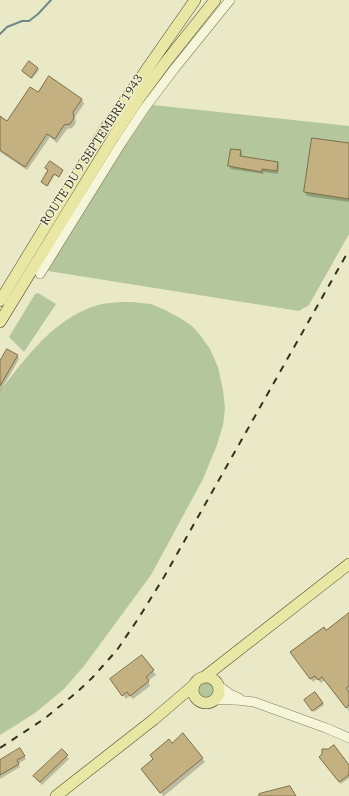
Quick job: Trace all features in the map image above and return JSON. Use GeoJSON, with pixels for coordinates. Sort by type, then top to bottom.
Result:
{"type":"FeatureCollection","features":[{"type":"Feature","properties":{"kind":"main road","name":"ROUTE DU 9 SEPTEMBRE 1943"},"geometry":{"type":"LineString","coordinates":[[0,301],[103,132],[195,0]]}},
{"type":"Feature","properties":{"kind":"main road","name":"ROUTE DU 9 SEPTEMBRE 1943"},"geometry":{"type":"LineString","coordinates":[[0,322],[110,142],[165,63],[215,0]]}},
{"type":"Feature","properties":{"kind":"main road"},"geometry":{"type":"LineString","coordinates":[[56,796],[153,720],[198,681],[349,564]]}},
{"type":"Feature","properties":{"kind":"main road"},"geometry":{"type":"LineString","coordinates":[[218,685],[213,679],[208,677],[198,681],[193,690],[193,694],[198,700],[206,703],[217,697],[219,692],[219,671],[227,659]]}},
{"type":"Feature","properties":{"kind":"main road"},"geometry":{"type":"LineString","coordinates":[[153,720],[178,704],[190,700],[198,700]]}},
{"type":"Feature","properties":{"kind":"street"},"geometry":{"type":"LineString","coordinates":[[40,274],[144,109],[230,0]]}},
{"type":"Feature","properties":{"kind":"street"},"geometry":{"type":"LineString","coordinates":[[218,685],[230,694],[242,700]]}},
{"type":"Feature","properties":{"kind":"street"},"geometry":{"type":"LineString","coordinates":[[214,700],[224,699],[254,702],[326,728],[349,738]]}},
{"type":"Feature","properties":{"kind":"green space"},"geometry":{"type":"Polygon","coordinates":[[[153,105],[349,126],[349,234],[309,305],[299,311],[48,271],[95,190],[153,105]]]}},
{"type":"Feature","properties":{"kind":"green space"},"geometry":{"type":"Polygon","coordinates":[[[38,293],[56,304],[24,352],[9,337],[35,294],[38,293]]]}},
{"type":"Feature","properties":{"kind":"green space"},"geometry":{"type":"Polygon","coordinates":[[[120,302],[151,304],[180,318],[192,326],[200,335],[210,349],[218,367],[225,408],[223,425],[217,445],[203,479],[151,575],[84,666],[64,689],[35,713],[0,735],[0,391],[38,344],[61,324],[91,307],[120,302]]]}},
{"type":"Feature","properties":{"kind":"green space"},"geometry":{"type":"Polygon","coordinates":[[[203,680],[211,680],[217,686],[217,694],[211,700],[203,700],[197,694],[197,686],[203,680]]]}},
{"type":"Feature","properties":{"kind":"building"},"geometry":{"type":"Polygon","coordinates":[[[29,61],[38,68],[31,78],[22,71],[29,61]]]}},
{"type":"Feature","properties":{"kind":"building"},"geometry":{"type":"Polygon","coordinates":[[[49,76],[82,99],[73,112],[74,118],[70,124],[64,125],[55,139],[47,134],[25,167],[0,150],[0,116],[7,121],[30,87],[38,92],[49,76]]]}},
{"type":"Feature","properties":{"kind":"building"},"geometry":{"type":"Polygon","coordinates":[[[312,138],[349,143],[349,199],[304,192],[312,138]]]}},
{"type":"Feature","properties":{"kind":"building"},"geometry":{"type":"Polygon","coordinates":[[[231,149],[241,150],[240,156],[278,162],[277,171],[262,169],[262,172],[228,166],[231,149]]]}},
{"type":"Feature","properties":{"kind":"building"},"geometry":{"type":"Polygon","coordinates":[[[50,161],[63,170],[59,177],[54,174],[47,186],[41,182],[48,170],[45,168],[50,161]]]}},
{"type":"Feature","properties":{"kind":"building"},"geometry":{"type":"Polygon","coordinates":[[[7,349],[18,355],[0,386],[0,361],[7,349]]]}},
{"type":"Feature","properties":{"kind":"building"},"geometry":{"type":"Polygon","coordinates":[[[349,613],[349,686],[346,688],[349,692],[349,705],[346,708],[322,677],[318,680],[315,676],[310,679],[290,652],[324,627],[326,630],[349,613]]]}},
{"type":"Feature","properties":{"kind":"building"},"geometry":{"type":"Polygon","coordinates":[[[142,655],[154,670],[146,677],[149,681],[130,696],[127,692],[122,696],[110,679],[142,655]]]}},
{"type":"Feature","properties":{"kind":"building"},"geometry":{"type":"Polygon","coordinates":[[[315,692],[323,703],[312,711],[304,700],[315,692]]]}},
{"type":"Feature","properties":{"kind":"building"},"geometry":{"type":"Polygon","coordinates":[[[183,733],[203,758],[160,793],[141,769],[153,759],[150,755],[169,739],[172,743],[183,733]]]}},
{"type":"Feature","properties":{"kind":"building"},"geometry":{"type":"Polygon","coordinates":[[[334,745],[349,765],[349,775],[339,782],[319,757],[322,754],[322,749],[328,749],[334,745]]]}},
{"type":"Feature","properties":{"kind":"building"},"geometry":{"type":"Polygon","coordinates":[[[20,748],[25,756],[17,760],[19,764],[0,775],[0,760],[20,748]]]}},
{"type":"Feature","properties":{"kind":"building"},"geometry":{"type":"Polygon","coordinates":[[[62,749],[68,755],[40,782],[33,776],[62,749]]]}},
{"type":"Feature","properties":{"kind":"building"},"geometry":{"type":"Polygon","coordinates":[[[290,786],[296,796],[259,796],[259,794],[290,786]]]}},
{"type":"Feature","properties":{"kind":"waterway"},"geometry":{"type":"LineString","coordinates":[[0,34],[7,27],[22,21],[29,21],[51,0]]}},
{"type":"Feature","properties":{"kind":"railway"},"geometry":{"type":"LineString","coordinates":[[0,748],[44,719],[76,693],[92,678],[117,650],[164,577],[349,250]]}}]}
